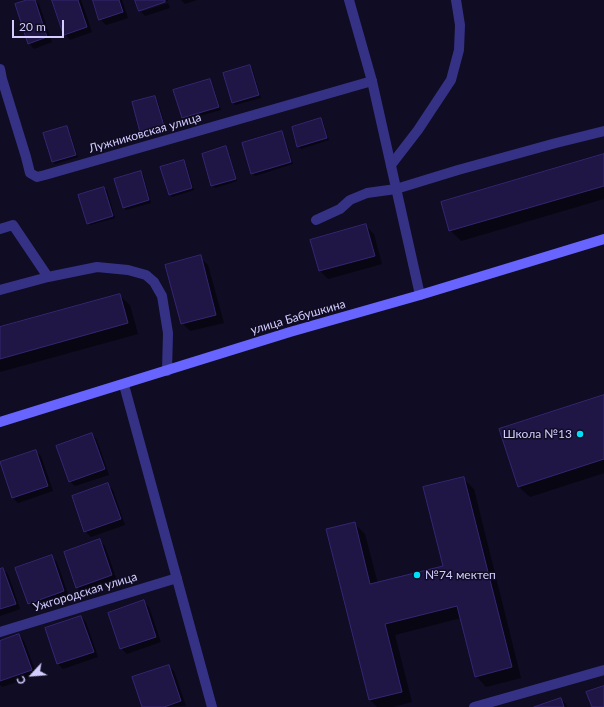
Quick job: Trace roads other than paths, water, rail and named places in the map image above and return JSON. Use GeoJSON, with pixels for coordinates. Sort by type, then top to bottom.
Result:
{"type":"FeatureCollection","features":[{"type":"Feature","properties":{"kind":"street"},"geometry":{"type":"LineString","coordinates":[[349,0],[372,81],[420,295]]}},
{"type":"Feature","properties":{"kind":"street"},"geometry":{"type":"LineString","coordinates":[[391,165],[418,130],[451,80],[459,50],[460,25],[456,0]]}},
{"type":"Feature","properties":{"kind":"street","name":"Лужниковская улица"},"geometry":{"type":"LineString","coordinates":[[1,76],[30,173],[37,177],[372,81]]}},
{"type":"Feature","properties":{"kind":"street"},"geometry":{"type":"LineString","coordinates":[[316,220],[340,209],[350,200],[367,193],[396,189],[458,170],[604,131]]}},
{"type":"Feature","properties":{"kind":"street"},"geometry":{"type":"LineString","coordinates":[[0,229],[13,225],[48,277]]}},
{"type":"Feature","properties":{"kind":"street","name":"улица Бабушкина"},"geometry":{"type":"LineString","coordinates":[[0,422],[124,385],[290,332],[420,295],[604,239]]}},
{"type":"Feature","properties":{"kind":"street"},"geometry":{"type":"LineString","coordinates":[[0,290],[48,277],[97,267],[128,270],[146,275],[154,282],[162,296],[168,333],[167,371]]}},
{"type":"Feature","properties":{"kind":"street"},"geometry":{"type":"LineString","coordinates":[[124,385],[212,707]]}},
{"type":"Feature","properties":{"kind":"street","name":"Ужгородская улица"},"geometry":{"type":"LineString","coordinates":[[0,632],[177,578]]}},
{"type":"Feature","properties":{"kind":"street"},"geometry":{"type":"LineString","coordinates":[[474,707],[604,670]]}},
{"type":"Feature","properties":{"kind":"place","name":"Школа №13"},"geometry":{"type":"Point","coordinates":[580,434]}},
{"type":"Feature","properties":{"kind":"place","name":"№74 мектеп"},"geometry":{"type":"Point","coordinates":[417,575]}}]}
